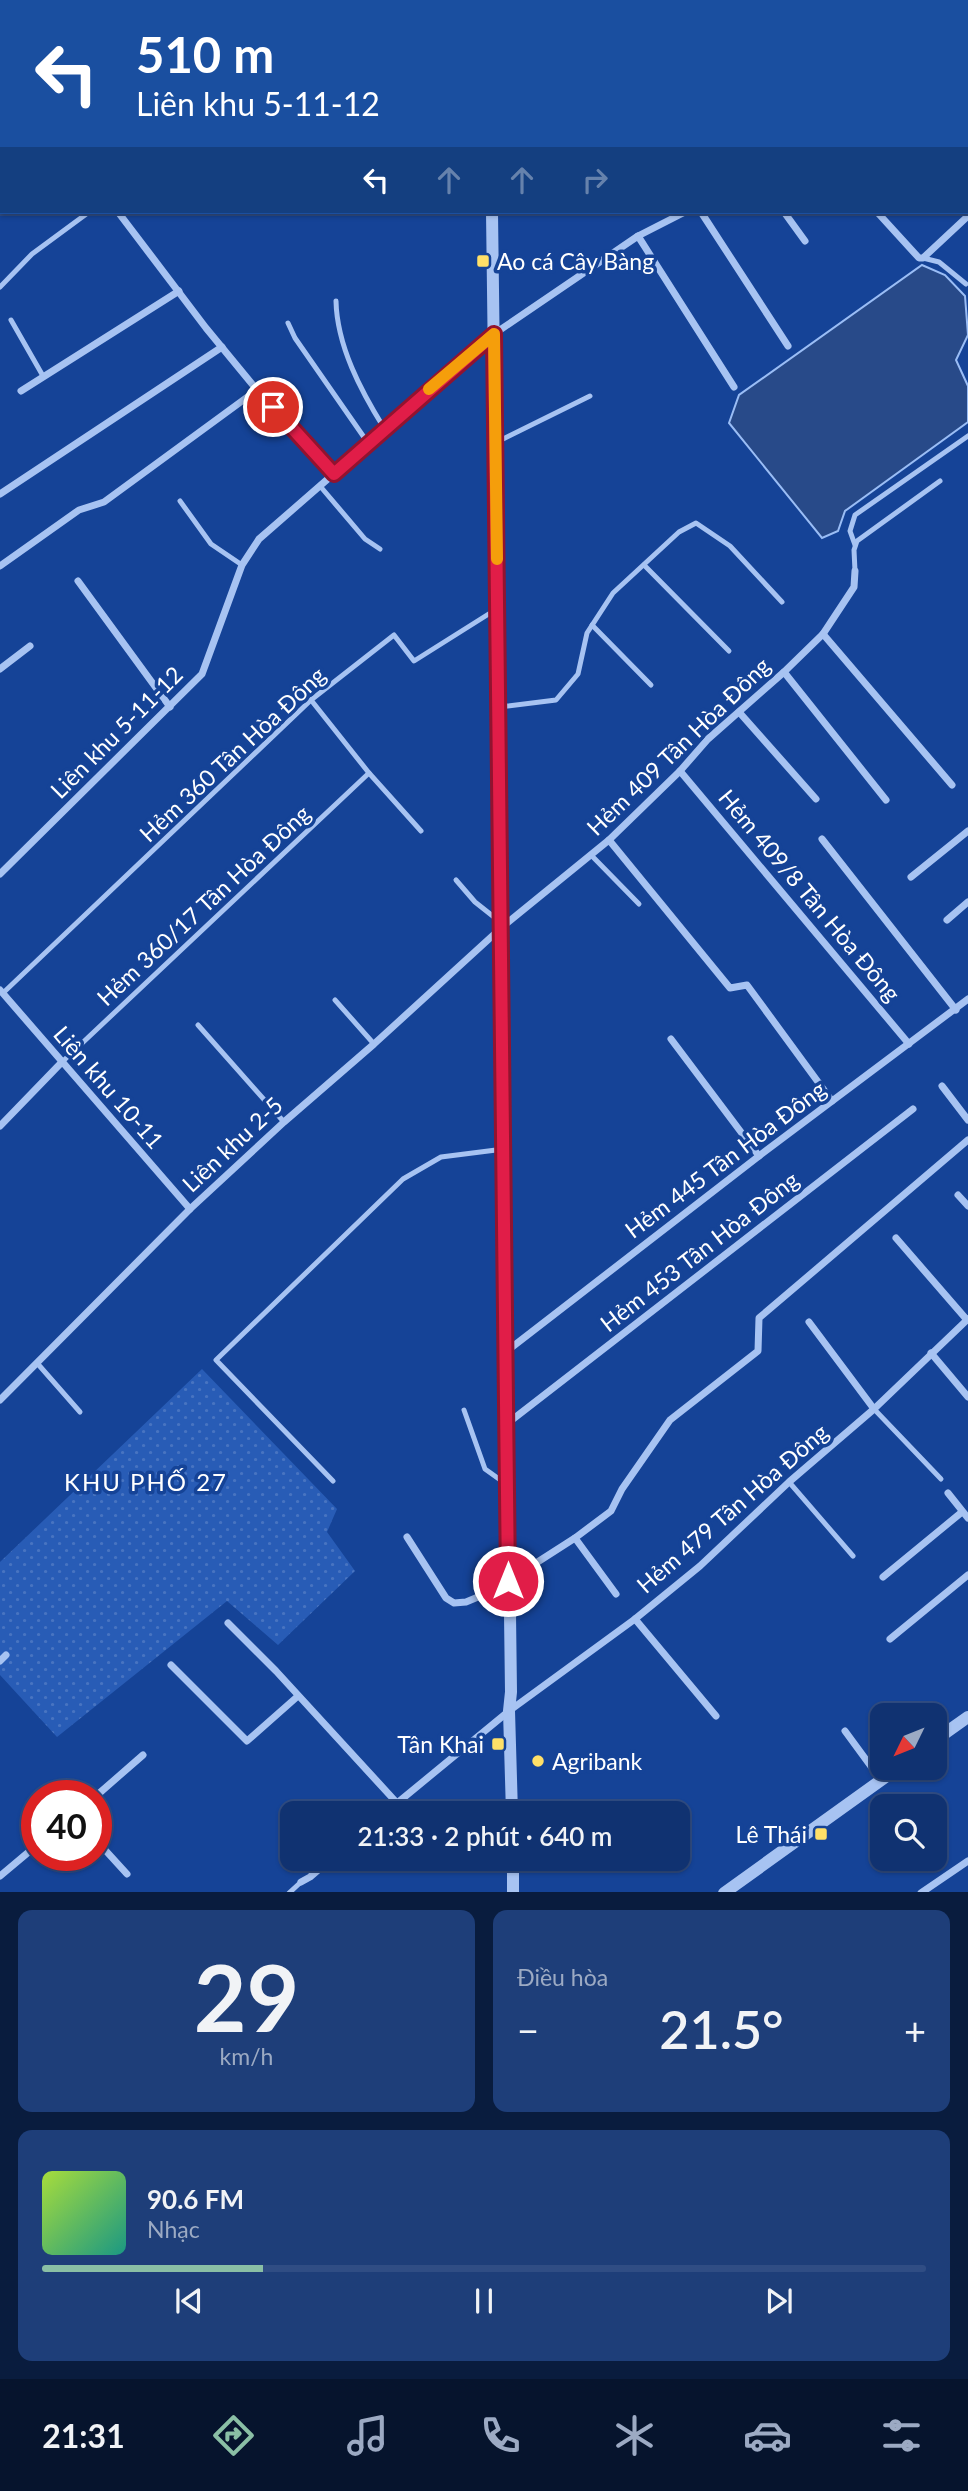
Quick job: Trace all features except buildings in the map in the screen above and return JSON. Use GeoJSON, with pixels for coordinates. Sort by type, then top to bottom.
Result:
{"type":"FeatureCollection","features":[{"type":"Feature","properties":{"kind":"street"},"geometry":{"type":"LineString","coordinates":[[120,214],[257,390],[334,474]]}},
{"type":"Feature","properties":{"kind":"street"},"geometry":{"type":"LineString","coordinates":[[492,214],[512,1801]]}},
{"type":"Feature","properties":{"kind":"street","name":"Liên khu 5-11-12"},"geometry":{"type":"LineString","coordinates":[[0,874],[202,674],[242,565],[259,539],[494,334],[638,236],[681,214]]}},
{"type":"Feature","properties":{"kind":"street"},"geometry":{"type":"LineString","coordinates":[[702,214],[788,346]]}},
{"type":"Feature","properties":{"kind":"street"},"geometry":{"type":"LineString","coordinates":[[785,214],[805,241]]}},
{"type":"Feature","properties":{"kind":"street"},"geometry":{"type":"LineString","coordinates":[[879,214],[915,256],[923,258],[968,216]]}},
{"type":"Feature","properties":{"kind":"street"},"geometry":{"type":"LineString","coordinates":[[638,236],[734,387]]}},
{"type":"Feature","properties":{"kind":"street"},"geometry":{"type":"LineString","coordinates":[[21,391],[179,290]]}},
{"type":"Feature","properties":{"kind":"street"},"geometry":{"type":"LineString","coordinates":[[0,494],[222,347]]}},
{"type":"Feature","properties":{"kind":"street"},"geometry":{"type":"LineString","coordinates":[[0,566],[79,510],[104,502],[257,390]]}},
{"type":"Feature","properties":{"kind":"street","name":"Hẻm 409 Tân Hòa Đông"},"geometry":{"type":"LineString","coordinates":[[501,926],[609,840],[680,771],[708,738],[823,634],[854,587],[855,571]]}},
{"type":"Feature","properties":{"kind":"street"},"geometry":{"type":"LineString","coordinates":[[78,582],[170,707]]}},
{"type":"Feature","properties":{"kind":"street"},"geometry":{"type":"LineString","coordinates":[[823,634],[952,785]]}},
{"type":"Feature","properties":{"kind":"street"},"geometry":{"type":"LineString","coordinates":[[0,669],[30,646]]}},
{"type":"Feature","properties":{"kind":"street"},"geometry":{"type":"LineString","coordinates":[[784,672],[886,800]]}},
{"type":"Feature","properties":{"kind":"street"},"geometry":{"type":"LineString","coordinates":[[739,712],[816,799]]}},
{"type":"Feature","properties":{"kind":"street","name":"Hẻm 409/8 Tân Hòa Đông"},"geometry":{"type":"LineString","coordinates":[[680,771],[909,1044]]}},
{"type":"Feature","properties":{"kind":"street"},"geometry":{"type":"LineString","coordinates":[[911,877],[968,831]]}},
{"type":"Feature","properties":{"kind":"street"},"geometry":{"type":"LineString","coordinates":[[822,839],[956,1010]]}},
{"type":"Feature","properties":{"kind":"street"},"geometry":{"type":"LineString","coordinates":[[609,840],[730,988],[747,985],[832,1101]]}},
{"type":"Feature","properties":{"kind":"street"},"geometry":{"type":"LineString","coordinates":[[947,919],[968,902]]}},
{"type":"Feature","properties":{"kind":"street","name":"Liên khu 2-5"},"geometry":{"type":"LineString","coordinates":[[0,1400],[190,1209],[501,926]]}},
{"type":"Feature","properties":{"kind":"street","name":"Liên khu 10-11"},"geometry":{"type":"LineString","coordinates":[[1,991],[190,1209]]}},
{"type":"Feature","properties":{"kind":"street","name":"Hẻm 445 Tân Hòa Đông"},"geometry":{"type":"LineString","coordinates":[[506,1351],[968,999]]}},
{"type":"Feature","properties":{"kind":"street"},"geometry":{"type":"LineString","coordinates":[[671,1039],[759,1156]]}},
{"type":"Feature","properties":{"kind":"street"},"geometry":{"type":"LineString","coordinates":[[0,1126],[61,1063]]}},
{"type":"Feature","properties":{"kind":"street"},"geometry":{"type":"LineString","coordinates":[[942,1086],[968,1120]]}},
{"type":"Feature","properties":{"kind":"street","name":"Hẻm 453 Tân Hòa Đông"},"geometry":{"type":"LineString","coordinates":[[507,1424],[913,1109]]}},
{"type":"Feature","properties":{"kind":"street"},"geometry":{"type":"LineString","coordinates":[[407,1537],[438,1588],[454,1603],[466,1602],[508,1581],[575,1538],[611,1511],[622,1489],[670,1420],[758,1351],[759,1318],[968,1140]]}},
{"type":"Feature","properties":{"kind":"street"},"geometry":{"type":"LineString","coordinates":[[958,1195],[968,1206]]}},
{"type":"Feature","properties":{"kind":"street"},"geometry":{"type":"LineString","coordinates":[[896,1238],[967,1319]]}},
{"type":"Feature","properties":{"kind":"street","name":"Hẻm 479 Tân Hòa Đông"},"geometry":{"type":"LineString","coordinates":[[399,1801],[509,1711],[635,1619],[700,1566],[789,1482],[874,1409],[967,1319]]}},
{"type":"Feature","properties":{"kind":"street"},"geometry":{"type":"LineString","coordinates":[[809,1322],[874,1409]]}},
{"type":"Feature","properties":{"kind":"street"},"geometry":{"type":"LineString","coordinates":[[931,1353],[968,1397]]}},
{"type":"Feature","properties":{"kind":"street"},"geometry":{"type":"LineString","coordinates":[[883,1577],[965,1515],[948,1493]]}},
{"type":"Feature","properties":{"kind":"street"},"geometry":{"type":"LineString","coordinates":[[575,1538],[616,1594]]}},
{"type":"Feature","properties":{"kind":"street"},"geometry":{"type":"LineString","coordinates":[[890,1639],[968,1575]]}},
{"type":"Feature","properties":{"kind":"street"},"geometry":{"type":"LineString","coordinates":[[635,1619],[716,1716]]}},
{"type":"Feature","properties":{"kind":"street"},"geometry":{"type":"LineString","coordinates":[[228,1623],[276,1671],[395,1801]]}},
{"type":"Feature","properties":{"kind":"street"},"geometry":{"type":"LineString","coordinates":[[0,1661],[6,1655]]}},
{"type":"Feature","properties":{"kind":"street"},"geometry":{"type":"LineString","coordinates":[[171,1665],[247,1741],[298,1696]]}},
{"type":"Feature","properties":{"kind":"street"},"geometry":{"type":"LineString","coordinates":[[947,1732],[968,1717]]}},
{"type":"Feature","properties":{"kind":"street"},"geometry":{"type":"LineString","coordinates":[[845,1731],[870,1765]]}},
{"type":"Feature","properties":{"kind":"street"},"geometry":{"type":"LineString","coordinates":[[112,1782],[143,1755]]}},
{"type":"Feature","properties":{"kind":"street"},"geometry":{"type":"LineString","coordinates":[[724,1892],[881,1780]]}},
{"type":"Feature","properties":{"kind":"street"},"geometry":{"type":"LineString","coordinates":[[112,1857],[127,1874]]}},
{"type":"Feature","properties":{"kind":"street"},"geometry":{"type":"LineString","coordinates":[[0,1876],[21,1858]]}},
{"type":"Feature","properties":{"kind":"street"},"geometry":{"type":"LineString","coordinates":[[921,1892],[968,1861]]}},
{"type":"Feature","properties":{"kind":"street"},"geometry":{"type":"LineString","coordinates":[[301,1882],[318,1871]]}},
{"type":"Feature","properties":{"kind":"street"},"geometry":{"type":"LineString","coordinates":[[513,1871],[513,1892]]}},
{"type":"Feature","properties":{"kind":"lane"},"geometry":{"type":"LineString","coordinates":[[0,287],[32,254],[86,214]]}},
{"type":"Feature","properties":{"kind":"lane"},"geometry":{"type":"LineString","coordinates":[[923,258],[939,262],[966,284]]}},
{"type":"Feature","properties":{"kind":"lane"},"geometry":{"type":"LineString","coordinates":[[336,301],[336,317],[353,374],[384,428]]}},
{"type":"Feature","properties":{"kind":"lane"},"geometry":{"type":"LineString","coordinates":[[11,320],[43,376]]}},
{"type":"Feature","properties":{"kind":"lane"},"geometry":{"type":"LineString","coordinates":[[288,323],[295,338],[368,443]]}},
{"type":"Feature","properties":{"kind":"lane"},"geometry":{"type":"LineString","coordinates":[[495,443],[590,396]]}},
{"type":"Feature","properties":{"kind":"lane"},"geometry":{"type":"LineString","coordinates":[[855,571],[855,545],[850,531],[855,515],[968,436]]}},
{"type":"Feature","properties":{"kind":"lane"},"geometry":{"type":"LineString","coordinates":[[855,545],[860,538],[940,481]]}},
{"type":"Feature","properties":{"kind":"lane"},"geometry":{"type":"LineString","coordinates":[[320,486],[365,539],[380,549]]}},
{"type":"Feature","properties":{"kind":"lane"},"geometry":{"type":"LineString","coordinates":[[180,501],[211,544],[242,565]]}},
{"type":"Feature","properties":{"kind":"lane"},"geometry":{"type":"LineString","coordinates":[[499,707],[556,700],[578,674],[587,633],[613,593],[679,532],[696,523],[730,546],[782,602]]}},
{"type":"Feature","properties":{"kind":"lane"},"geometry":{"type":"LineString","coordinates":[[644,565],[729,651]]}},
{"type":"Feature","properties":{"kind":"lane","name":"Hẻm 360 Tân Hòa Đông"},"geometry":{"type":"LineString","coordinates":[[1,991],[312,701],[394,635],[414,661],[497,608]]}},
{"type":"Feature","properties":{"kind":"lane"},"geometry":{"type":"LineString","coordinates":[[592,625],[651,685]]}},
{"type":"Feature","properties":{"kind":"lane"},"geometry":{"type":"LineString","coordinates":[[312,701],[369,773],[421,831]]}},
{"type":"Feature","properties":{"kind":"lane","name":"Hẻm 360/17 Tân Hòa Đông"},"geometry":{"type":"LineString","coordinates":[[61,1063],[369,773]]}},
{"type":"Feature","properties":{"kind":"lane"},"geometry":{"type":"LineString","coordinates":[[590,855],[639,904]]}},
{"type":"Feature","properties":{"kind":"lane"},"geometry":{"type":"LineString","coordinates":[[456,880],[501,926]]}},
{"type":"Feature","properties":{"kind":"lane"},"geometry":{"type":"LineString","coordinates":[[335,1000],[374,1044]]}},
{"type":"Feature","properties":{"kind":"lane"},"geometry":{"type":"LineString","coordinates":[[198,1025],[284,1122]]}},
{"type":"Feature","properties":{"kind":"lane"},"geometry":{"type":"LineString","coordinates":[[333,1480],[216,1360],[402,1179],[441,1157],[504,1149]]}},
{"type":"Feature","properties":{"kind":"lane"},"geometry":{"type":"LineString","coordinates":[[37,1363],[80,1412]]}},
{"type":"Feature","properties":{"kind":"lane"},"geometry":{"type":"LineString","coordinates":[[874,1409],[941,1479]]}},
{"type":"Feature","properties":{"kind":"lane"},"geometry":{"type":"LineString","coordinates":[[464,1410],[485,1469],[508,1486]]}},
{"type":"Feature","properties":{"kind":"lane"},"geometry":{"type":"LineString","coordinates":[[789,1482],[853,1556]]}},
{"type":"Feature","properties":{"kind":"lane"},"geometry":{"type":"LineString","coordinates":[[289,1892],[301,1882]]}},
{"type":"Feature","properties":{"kind":"shaded area"},"geometry":{"type":"Polygon","coordinates":[[[922,265],[945,275],[965,296],[968,335],[956,360],[968,386],[968,422],[845,511],[838,531],[822,538],[729,423],[739,395],[922,265]]]}},
{"type":"Feature","properties":{"kind":"shaded area"},"geometry":{"type":"Polygon","coordinates":[[[202,1369],[337,1509],[327,1532],[355,1571],[278,1645],[227,1601],[57,1737],[0,1675],[0,1562],[202,1369]]]}},
{"type":"Feature","properties":{"kind":"slow traffic"},"geometry":{"type":"LineString","coordinates":[[429,389],[494,334],[497,559]]}},
{"type":"Feature","properties":{"kind":"place","name":"Ao cá Cây Bàng"},"geometry":{"type":"Point","coordinates":[483,261]}},
{"type":"Feature","properties":{"kind":"place","name":"Tân Khai"},"geometry":{"type":"Point","coordinates":[498,1744]}},
{"type":"Feature","properties":{"kind":"place","name":"Agribank"},"geometry":{"type":"Point","coordinates":[538,1761]}},
{"type":"Feature","properties":{"kind":"place","name":"Lê Thái"},"geometry":{"type":"Point","coordinates":[821,1834]}},
{"type":"Feature","properties":{"kind":"district","name":"KHU PHỐ 27"},"geometry":{"type":"Point","coordinates":[146,1481]}},
{"type":"Feature","properties":{"kind":"route"},"geometry":{"type":"LineString","coordinates":[[273,407],[334,474],[494,334],[508,1581]]}}]}
